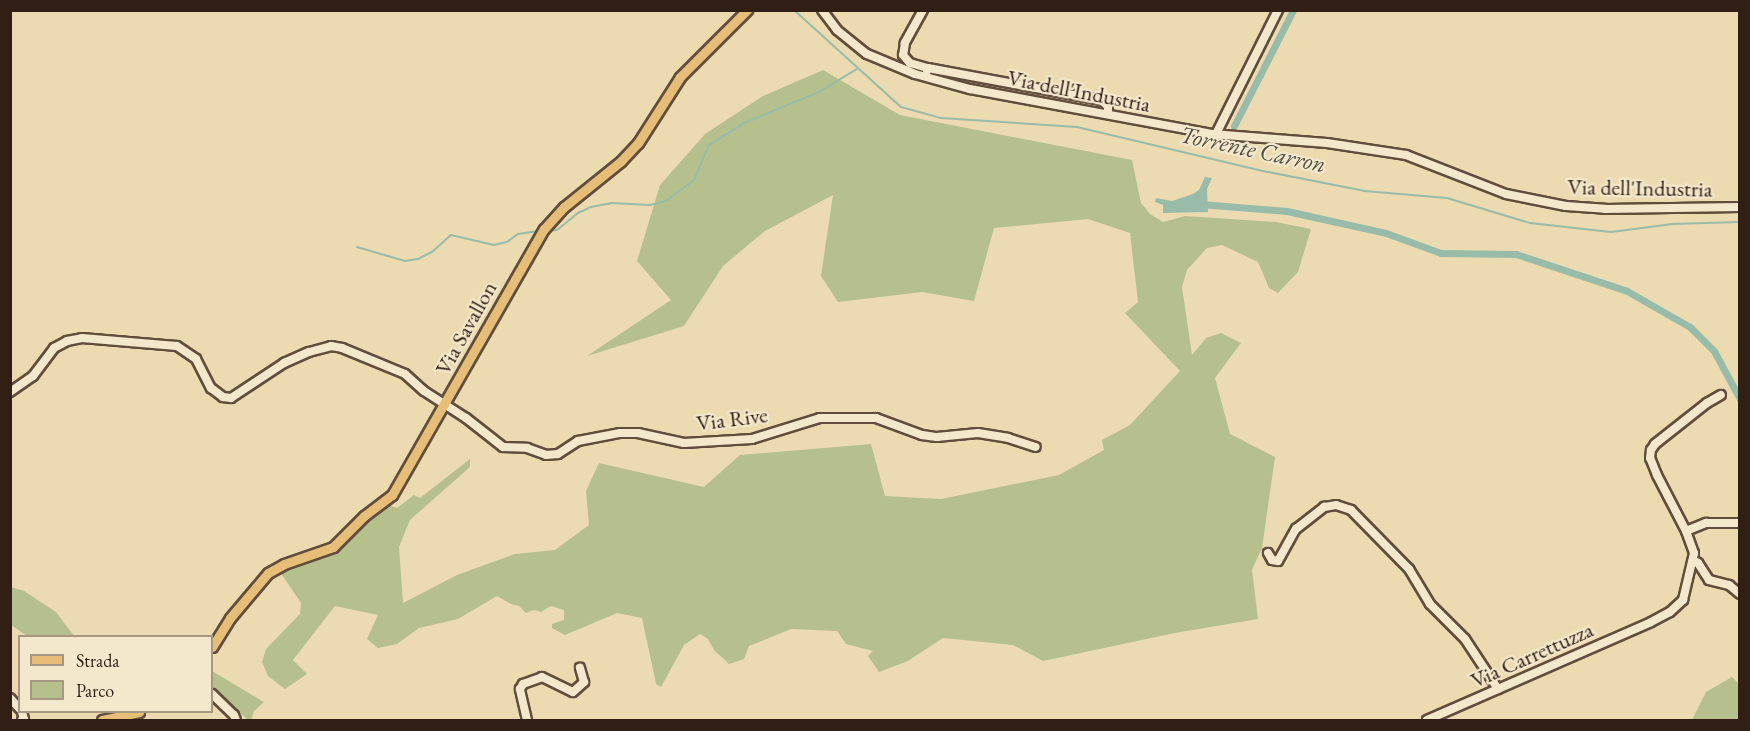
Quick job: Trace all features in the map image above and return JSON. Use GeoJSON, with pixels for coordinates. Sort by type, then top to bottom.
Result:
{"type":"FeatureCollection","features":[{"type":"Feature","properties":{"kind":"main road","name":"Via Savallon"},"geometry":{"type":"LineString","coordinates":[[213,644],[217,635],[268,573],[284,564],[333,547],[370,510],[392,495],[542,232],[564,207],[621,161],[638,143],[680,77],[747,10]]}},
{"type":"Feature","properties":{"kind":"main road"},"geometry":{"type":"LineString","coordinates":[[102,720],[131,713]]}},
{"type":"Feature","properties":{"kind":"street","name":"Via dell'Industria"},"geometry":{"type":"LineString","coordinates":[[822,10],[837,30],[867,54],[926,77],[970,89],[1216,134],[1327,144],[1406,155],[1506,194],[1566,206],[1605,209],[1740,207]]}},
{"type":"Feature","properties":{"kind":"street"},"geometry":{"type":"LineString","coordinates":[[922,10],[904,43],[903,55],[910,63],[1101,100],[1108,106],[1108,114]]}},
{"type":"Feature","properties":{"kind":"street"},"geometry":{"type":"LineString","coordinates":[[1216,134],[1278,10]]}},
{"type":"Feature","properties":{"kind":"street"},"geometry":{"type":"LineString","coordinates":[[926,77],[928,68]]}},
{"type":"Feature","properties":{"kind":"street","name":"Via Rive"},"geometry":{"type":"LineString","coordinates":[[10,392],[33,376],[54,348],[67,341],[90,337],[177,346],[187,350],[196,359],[206,382],[223,397],[231,398],[284,363],[309,352],[332,346],[396,369],[503,447],[527,448],[546,455],[558,454],[578,441],[620,434],[638,433],[684,443],[752,439],[820,418],[876,418],[922,435],[937,437],[978,433],[1008,438],[1036,447]]}},
{"type":"Feature","properties":{"kind":"street"},"geometry":{"type":"LineString","coordinates":[[1721,395],[1707,403],[1656,444],[1651,450],[1650,458],[1686,531],[1694,552],[1693,560],[1698,563],[1709,580],[1729,585],[1740,594]]}},
{"type":"Feature","properties":{"kind":"street"},"geometry":{"type":"LineString","coordinates":[[1268,553],[1272,560],[1278,561],[1296,529],[1324,507],[1336,505],[1351,510],[1409,569],[1430,604],[1465,639],[1498,689]]}},
{"type":"Feature","properties":{"kind":"street"},"geometry":{"type":"LineString","coordinates":[[1686,531],[1706,523],[1740,523]]}},
{"type":"Feature","properties":{"kind":"street","name":"Via Carrettuzza"},"geometry":{"type":"LineString","coordinates":[[1427,720],[1670,612],[1683,600],[1693,560]]}},
{"type":"Feature","properties":{"kind":"street"},"geometry":{"type":"LineString","coordinates":[[527,720],[520,689],[523,684],[542,677],[573,692],[584,682],[580,668]]}},
{"type":"Feature","properties":{"kind":"street"},"geometry":{"type":"LineString","coordinates":[[213,695],[234,715],[236,720]]}},
{"type":"Feature","properties":{"kind":"green space"},"geometry":{"type":"Polygon","coordinates":[[[823,70],[900,115],[1132,160],[1141,203],[1150,214],[1163,222],[1185,216],[1276,222],[1311,229],[1298,272],[1278,293],[1269,288],[1258,262],[1222,245],[1207,248],[1187,270],[1182,287],[1192,355],[1206,338],[1221,333],[1241,343],[1215,378],[1230,434],[1275,457],[1262,548],[1252,570],[1258,619],[1175,633],[1043,661],[1013,645],[943,638],[908,661],[879,672],[868,656],[873,651],[846,644],[837,631],[791,629],[749,646],[744,659],[729,664],[714,650],[708,639],[700,634],[684,645],[661,687],[656,684],[642,618],[617,613],[565,635],[552,628],[552,624],[564,620],[564,610],[551,606],[541,612],[534,610],[526,613],[519,606],[497,596],[458,619],[419,628],[397,644],[378,648],[367,639],[378,615],[335,606],[293,660],[307,674],[285,689],[268,676],[262,662],[266,649],[300,614],[301,603],[280,572],[335,552],[388,505],[397,508],[414,495],[420,498],[470,459],[470,467],[410,520],[399,547],[403,603],[457,575],[515,554],[555,550],[589,525],[586,491],[599,463],[704,487],[740,455],[871,444],[885,496],[941,499],[1059,475],[1104,450],[1102,440],[1130,425],[1180,371],[1125,313],[1138,302],[1130,233],[1088,219],[994,228],[974,301],[922,292],[838,302],[821,276],[833,195],[765,231],[723,266],[684,326],[587,356],[671,300],[637,261],[660,185],[705,134],[763,96],[823,70]]]}},
{"type":"Feature","properties":{"kind":"green space"},"geometry":{"type":"Polygon","coordinates":[[[11,587],[24,591],[56,612],[73,635],[26,635],[11,625],[11,587]]]}},
{"type":"Feature","properties":{"kind":"green space"},"geometry":{"type":"Polygon","coordinates":[[[213,672],[264,702],[254,711],[251,720],[248,720],[213,689],[213,672]]]}},
{"type":"Feature","properties":{"kind":"green space"},"geometry":{"type":"Polygon","coordinates":[[[1732,677],[1739,684],[1739,720],[1692,720],[1706,692],[1732,677]]]}},
{"type":"Feature","properties":{"kind":"shaded area"},"geometry":{"type":"Polygon","coordinates":[[[1205,177],[1212,178],[1207,189],[1208,212],[1163,213],[1163,205],[1155,202],[1156,198],[1172,201],[1193,194],[1199,190],[1205,177]]]}},
{"type":"Feature","properties":{"kind":"waterway","name":"Torrente Carron"},"geometry":{"type":"LineString","coordinates":[[794,10],[901,107],[941,118],[1077,127],[1263,171],[1365,191],[1447,198],[1530,223],[1611,232],[1672,224],[1740,222]]}},
{"type":"Feature","properties":{"kind":"waterway"},"geometry":{"type":"LineString","coordinates":[[1234,126],[1293,10]]}},
{"type":"Feature","properties":{"kind":"waterway"},"geometry":{"type":"LineString","coordinates":[[548,231],[557,230],[578,213],[591,207],[611,203],[650,205],[666,201],[694,180],[709,145],[742,124],[819,92],[857,69]]}},
{"type":"Feature","properties":{"kind":"waterway"},"geometry":{"type":"LineString","coordinates":[[1200,204],[1287,211],[1386,233],[1441,253],[1516,254],[1627,291],[1690,327],[1714,351],[1740,399]]}},
{"type":"Feature","properties":{"kind":"waterway"},"geometry":{"type":"LineString","coordinates":[[357,247],[405,261],[418,259],[432,252],[451,235],[494,245],[507,242],[518,234],[539,231]]}},
{"type":"Feature","properties":{"kind":"waterway"},"geometry":{"type":"LineString","coordinates":[[27,713],[29,720]]}}]}
